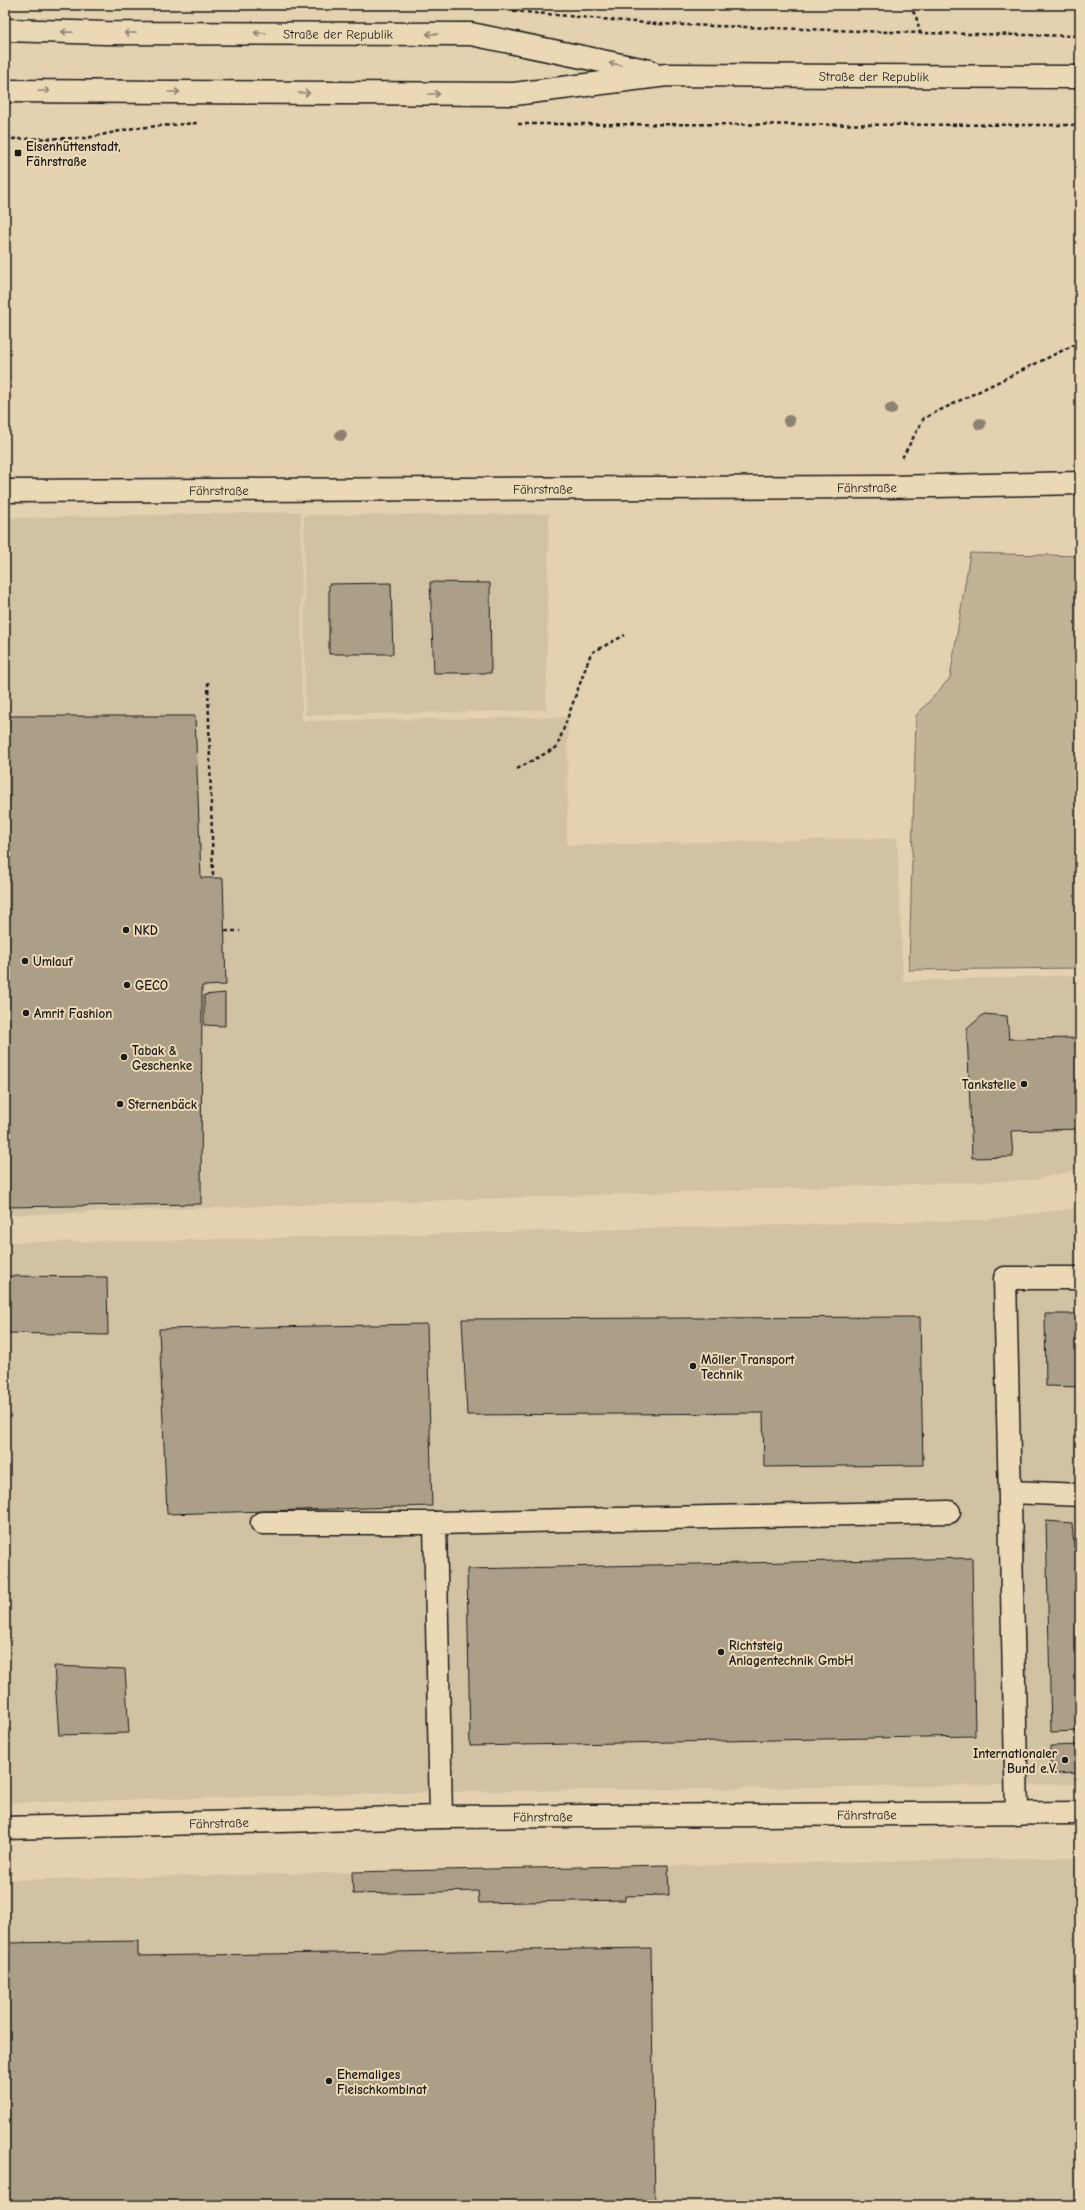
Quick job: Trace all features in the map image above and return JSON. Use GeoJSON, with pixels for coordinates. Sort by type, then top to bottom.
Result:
{"type":"FeatureCollection","features":[{"type":"Feature","properties":{"kind":"street","name":"Straße der Republik"},"geometry":{"type":"LineString","coordinates":[[5,30],[106,33],[471,34],[667,75]]}},
{"type":"Feature","properties":{"kind":"street","name":"Straße der Republik"},"geometry":{"type":"LineString","coordinates":[[5,91],[514,94],[667,75],[1080,77]]}},
{"type":"Feature","properties":{"kind":"street","name":"Fährstraße"},"geometry":{"type":"LineString","coordinates":[[5,491],[887,487],[1080,483]]}},
{"type":"Feature","properties":{"kind":"street"},"geometry":{"type":"LineString","coordinates":[[1017,1814],[1005,1278],[1080,1278]]}},
{"type":"Feature","properties":{"kind":"street"},"geometry":{"type":"LineString","coordinates":[[1010,1492],[1080,1495]]}},
{"type":"Feature","properties":{"kind":"street"},"geometry":{"type":"LineString","coordinates":[[262,1523],[435,1523],[949,1512]]}},
{"type":"Feature","properties":{"kind":"street"},"geometry":{"type":"LineString","coordinates":[[435,1523],[441,1817]]}},
{"type":"Feature","properties":{"kind":"street","name":"Fährstraße"},"geometry":{"type":"LineString","coordinates":[[5,1828],[441,1817],[1080,1813]]}},
{"type":"Feature","properties":{"kind":"path"},"geometry":{"type":"LineString","coordinates":[[910,5],[916,16],[920,33]]}},
{"type":"Feature","properties":{"kind":"path"},"geometry":{"type":"LineString","coordinates":[[511,11],[657,24],[920,33],[1080,36]]}},
{"type":"Feature","properties":{"kind":"path"},"geometry":{"type":"LineString","coordinates":[[5,138],[87,138],[134,128],[202,123]]}},
{"type":"Feature","properties":{"kind":"path"},"geometry":{"type":"LineString","coordinates":[[512,124],[1080,125]]}},
{"type":"Feature","properties":{"kind":"path"},"geometry":{"type":"LineString","coordinates":[[887,487],[924,418],[1080,342]]}},
{"type":"Feature","properties":{"kind":"path"},"geometry":{"type":"LineString","coordinates":[[517,769],[557,747],[591,653],[625,635]]}},
{"type":"Feature","properties":{"kind":"path"},"geometry":{"type":"LineString","coordinates":[[208,682],[213,877]]}},
{"type":"Feature","properties":{"kind":"path"},"geometry":{"type":"LineString","coordinates":[[225,931],[240,931]]}},
{"type":"Feature","properties":{"kind":"shaded area"},"geometry":{"type":"Polygon","coordinates":[[[301,512],[302,721],[568,717],[567,845],[897,838],[903,981],[1080,975],[1080,1169],[1034,1180],[5,1215],[5,518],[301,512]]]}},
{"type":"Feature","properties":{"kind":"shaded area"},"geometry":{"type":"Polygon","coordinates":[[[549,514],[546,710],[305,715],[304,515],[549,514]]]}},
{"type":"Feature","properties":{"kind":"shaded area"},"geometry":{"type":"Polygon","coordinates":[[[970,553],[1080,556],[1080,968],[909,970],[916,716],[950,678],[970,553]]]}},
{"type":"Feature","properties":{"kind":"shaded area"},"geometry":{"type":"Polygon","coordinates":[[[1080,1208],[1080,1784],[440,1792],[5,1803],[5,1242],[151,1241],[981,1220],[1080,1208]]]}},
{"type":"Feature","properties":{"kind":"shaded area"},"geometry":{"type":"Polygon","coordinates":[[[1080,1857],[1080,2205],[5,2205],[5,1880],[1080,1857]]]}},
{"type":"Feature","properties":{"kind":"building"},"geometry":{"type":"Polygon","coordinates":[[[430,582],[490,583],[491,673],[434,673],[430,582]]]}},
{"type":"Feature","properties":{"kind":"building"},"geometry":{"type":"Polygon","coordinates":[[[391,583],[393,654],[329,654],[329,584],[391,583]]]}},
{"type":"Feature","properties":{"kind":"building"},"geometry":{"type":"Polygon","coordinates":[[[5,716],[195,716],[201,878],[223,878],[226,985],[202,986],[201,1204],[5,1207],[5,716]]]}},
{"type":"Feature","properties":{"kind":"building"},"geometry":{"type":"Polygon","coordinates":[[[225,993],[225,1026],[204,1025],[204,995],[225,993]]]}},
{"type":"Feature","properties":{"kind":"building","name":"Tankstelle"},"geometry":{"type":"Polygon","coordinates":[[[984,1014],[1007,1016],[1009,1039],[1080,1038],[1080,1129],[1011,1131],[1013,1157],[972,1158],[967,1029],[984,1014]]]}},
{"type":"Feature","properties":{"kind":"building"},"geometry":{"type":"Polygon","coordinates":[[[5,1276],[107,1277],[108,1335],[5,1333],[5,1276]]]}},
{"type":"Feature","properties":{"kind":"building"},"geometry":{"type":"Polygon","coordinates":[[[1045,1314],[1080,1314],[1080,1387],[1046,1386],[1045,1314]]]}},
{"type":"Feature","properties":{"kind":"building","name":"Möller Transport Technik"},"geometry":{"type":"Polygon","coordinates":[[[920,1317],[923,1465],[764,1467],[763,1413],[467,1415],[462,1319],[920,1317]]]}},
{"type":"Feature","properties":{"kind":"building"},"geometry":{"type":"Polygon","coordinates":[[[427,1324],[432,1506],[167,1514],[159,1329],[427,1324]]]}},
{"type":"Feature","properties":{"kind":"building"},"geometry":{"type":"Polygon","coordinates":[[[1046,1521],[1072,1523],[1074,1548],[1080,1548],[1080,1731],[1051,1732],[1046,1521]]]}},
{"type":"Feature","properties":{"kind":"building","name":"Richtsteig Anlagentechnik GmbH"},"geometry":{"type":"Polygon","coordinates":[[[972,1558],[975,1736],[470,1746],[467,1569],[972,1558]]]}},
{"type":"Feature","properties":{"kind":"building"},"geometry":{"type":"Polygon","coordinates":[[[54,1666],[125,1669],[129,1733],[59,1735],[54,1666]]]}},
{"type":"Feature","properties":{"kind":"building","name":"Internationaler Bund e.V."},"geometry":{"type":"Polygon","coordinates":[[[1080,1745],[1080,1773],[1051,1774],[1050,1746],[1080,1745]]]}},
{"type":"Feature","properties":{"kind":"building"},"geometry":{"type":"Polygon","coordinates":[[[668,1865],[669,1895],[625,1896],[625,1900],[479,1903],[478,1891],[353,1894],[352,1872],[668,1865]]]}},
{"type":"Feature","properties":{"kind":"building","name":"Ehemaliges Fleischkombinat"},"geometry":{"type":"Polygon","coordinates":[[[138,1941],[138,1956],[651,1948],[655,2205],[5,2205],[5,1943],[138,1941]]]}},
{"type":"Feature","properties":{"kind":"building"},"geometry":{"type":"Polygon","coordinates":[[[1078,2092],[1080,2092],[1080,2150],[1078,2092]]]}},
{"type":"Feature","properties":{"kind":"place","name":"Eisenhüttenstadt, Fährstraße"},"geometry":{"type":"Point","coordinates":[18,153]}},
{"type":"Feature","properties":{"kind":"place","name":"NKD"},"geometry":{"type":"Point","coordinates":[126,930]}},
{"type":"Feature","properties":{"kind":"place","name":"Umlauf"},"geometry":{"type":"Point","coordinates":[25,961]}},
{"type":"Feature","properties":{"kind":"place","name":"GECO"},"geometry":{"type":"Point","coordinates":[127,985]}},
{"type":"Feature","properties":{"kind":"place","name":"Amrit Fashion"},"geometry":{"type":"Point","coordinates":[26,1013]}},
{"type":"Feature","properties":{"kind":"place","name":"Tabak & Geschenke"},"geometry":{"type":"Point","coordinates":[124,1057]}},
{"type":"Feature","properties":{"kind":"place","name":"Tankstelle"},"geometry":{"type":"Point","coordinates":[1024,1084]}},
{"type":"Feature","properties":{"kind":"place","name":"Sternenbäck"},"geometry":{"type":"Point","coordinates":[120,1104]}},
{"type":"Feature","properties":{"kind":"place","name":"Möller Transport Technik"},"geometry":{"type":"Point","coordinates":[693,1366]}},
{"type":"Feature","properties":{"kind":"place","name":"Richtsteig Anlagentechnik GmbH"},"geometry":{"type":"Point","coordinates":[721,1652]}},
{"type":"Feature","properties":{"kind":"place","name":"Internationaler Bund e.V."},"geometry":{"type":"Point","coordinates":[1065,1760]}},
{"type":"Feature","properties":{"kind":"place","name":"Ehemaliges Fleischkombinat"},"geometry":{"type":"Point","coordinates":[329,2081]}}]}
